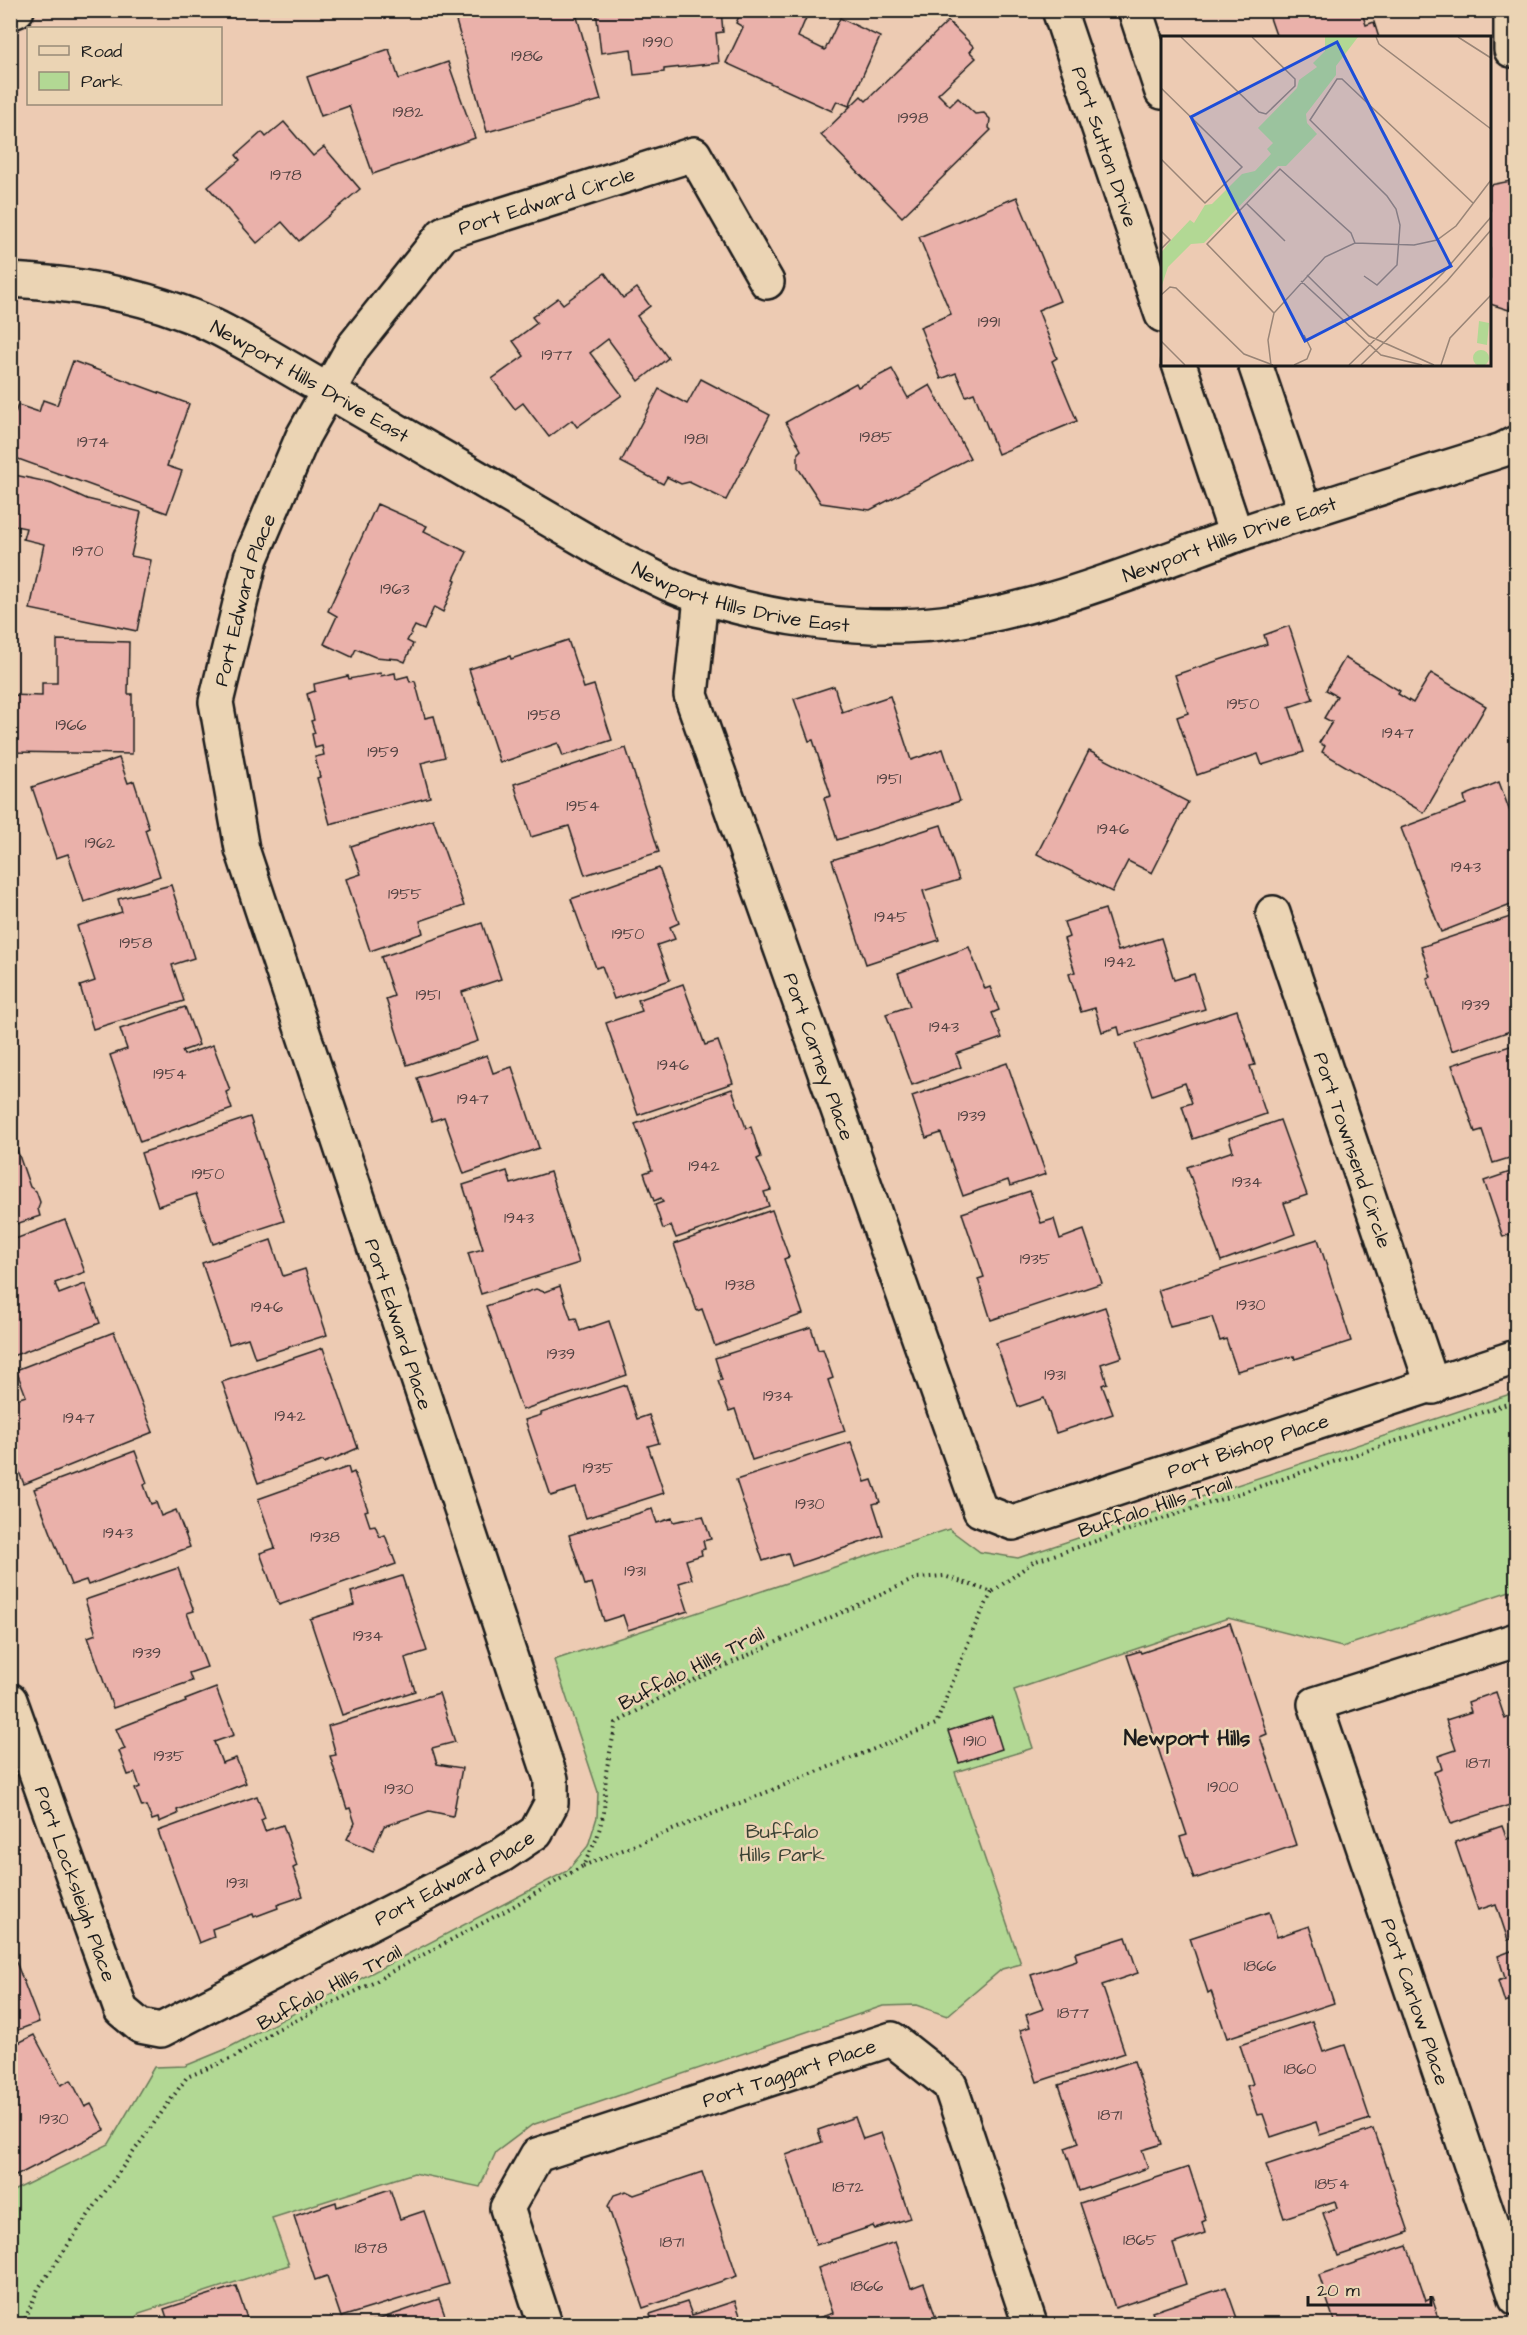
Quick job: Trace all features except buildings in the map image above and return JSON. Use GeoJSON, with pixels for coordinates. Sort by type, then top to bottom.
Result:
{"type":"FeatureCollection","features":[{"type":"Feature","properties":{"kind":"street"},"geometry":{"type":"LineString","coordinates":[[10,13],[18,10]]}},
{"type":"Feature","properties":{"kind":"street","name":"Port Sutton Drive"},"geometry":{"type":"LineString","coordinates":[[1059,10],[1161,312]]}},
{"type":"Feature","properties":{"kind":"street"},"geometry":{"type":"LineString","coordinates":[[1135,10],[1161,89]]}},
{"type":"Feature","properties":{"kind":"street"},"geometry":{"type":"LineString","coordinates":[[1511,10],[1511,50]]}},
{"type":"Feature","properties":{"kind":"street","name":"Port Edward Circle"},"geometry":{"type":"LineString","coordinates":[[328,390],[353,347],[444,233],[694,154],[767,282]]}},
{"type":"Feature","properties":{"kind":"street","name":"Newport Hills Drive East"},"geometry":{"type":"LineString","coordinates":[[10,279],[51,282],[95,289],[183,313],[221,330],[328,390],[614,557],[701,597],[759,612],[818,622],[880,625],[942,623],[1013,609],[1082,589],[1305,512],[1502,450],[1516,443]]}},
{"type":"Feature","properties":{"kind":"street"},"geometry":{"type":"LineString","coordinates":[[1180,366],[1236,535]]}},
{"type":"Feature","properties":{"kind":"street"},"geometry":{"type":"LineString","coordinates":[[1256,366],[1305,512]]}},
{"type":"Feature","properties":{"kind":"street","name":"Port Edward Place"},"geometry":{"type":"LineString","coordinates":[[140,2026],[161,2030],[502,1855],[536,1832],[551,1804],[551,1779],[242,849],[216,702],[251,558],[303,436],[328,390]]}},
{"type":"Feature","properties":{"kind":"street","name":"Port Carney Place"},"geometry":{"type":"LineString","coordinates":[[701,597],[691,695],[980,1509]]}},
{"type":"Feature","properties":{"kind":"street","name":"Port Townsend Circle"},"geometry":{"type":"LineString","coordinates":[[1273,913],[1432,1387]]}},
{"type":"Feature","properties":{"kind":"street","name":"Port Bishop Place"},"geometry":{"type":"LineString","coordinates":[[980,1509],[1013,1523],[1432,1387],[1516,1357]]}},
{"type":"Feature","properties":{"kind":"street","name":"Port Carlow Place"},"geometry":{"type":"LineString","coordinates":[[1516,1640],[1315,1704],[1516,2298]]}},
{"type":"Feature","properties":{"kind":"street","name":"Port Locksleigh Place"},"geometry":{"type":"LineString","coordinates":[[10,1701],[121,2010],[140,2026]]}},
{"type":"Feature","properties":{"kind":"street","name":"Port Taggart Place"},"geometry":{"type":"LineString","coordinates":[[545,2325],[507,2208],[537,2155],[892,2038],[950,2085],[1030,2325]]}},
{"type":"Feature","properties":{"kind":"path","name":"Buffalo Hills Trail"},"geometry":{"type":"LineString","coordinates":[[23,2325],[39,2289],[87,2217],[187,2077],[235,2057],[276,2030],[353,1991],[375,1983],[389,1973],[583,1866],[597,1838],[604,1812],[606,1772],[616,1723],[685,1684],[917,1578],[944,1576],[992,1592],[1033,1562],[1516,1401]]}},
{"type":"Feature","properties":{"kind":"path"},"geometry":{"type":"LineString","coordinates":[[583,1866],[936,1724],[956,1672],[992,1592]]}},
{"type":"Feature","properties":{"kind":"green space","name":"Buffalo Hills Park"},"geometry":{"type":"Polygon","coordinates":[[[1516,1392],[1516,1589],[1342,1647],[1228,1618],[1014,1690],[1033,1748],[955,1772],[1021,1964],[1002,1969],[947,2016],[916,2005],[883,2006],[532,2125],[496,2152],[480,2187],[414,2173],[272,2218],[289,2265],[139,2313],[133,2324],[11,2324],[11,2192],[109,2144],[154,2067],[185,2066],[224,2050],[567,1871],[588,1846],[597,1817],[598,1792],[554,1660],[949,1529],[980,1552],[1018,1558],[1516,1392]]]}},
{"type":"Feature","properties":{"kind":"district","name":"Newport Hills"},"geometry":{"type":"Point","coordinates":[1187,1738]}}]}
